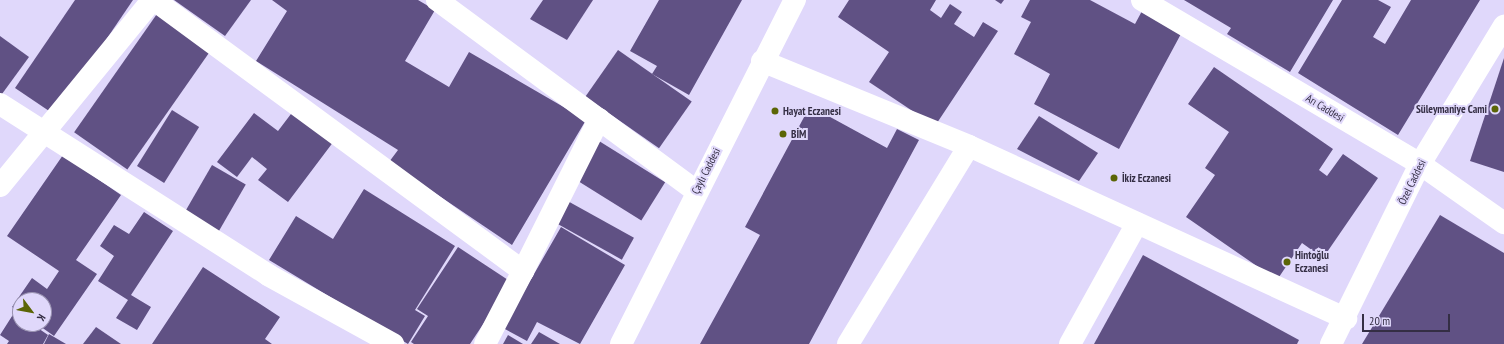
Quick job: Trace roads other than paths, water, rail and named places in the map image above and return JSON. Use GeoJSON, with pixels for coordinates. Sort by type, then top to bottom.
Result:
{"type":"FeatureCollection","features":[{"type":"Feature","properties":{"kind":"street"},"geometry":{"type":"LineString","coordinates":[[0,186],[40,133],[153,0],[523,271]]}},
{"type":"Feature","properties":{"kind":"street"},"geometry":{"type":"LineString","coordinates":[[438,0],[696,190]]}},
{"type":"Feature","properties":{"kind":"street","name":"Çaylı Caddesi"},"geometry":{"type":"LineString","coordinates":[[621,344],[696,190],[795,0]]}},
{"type":"Feature","properties":{"kind":"street","name":"Arı Caddesi"},"geometry":{"type":"LineString","coordinates":[[1142,0],[1420,164],[1504,223]]}},
{"type":"Feature","properties":{"kind":"street","name":"Özel Caddesi"},"geometry":{"type":"LineString","coordinates":[[1331,344],[1346,319],[1420,164],[1504,26]]}},
{"type":"Feature","properties":{"kind":"street"},"geometry":{"type":"LineString","coordinates":[[762,61],[969,146],[1346,319]]}},
{"type":"Feature","properties":{"kind":"street"},"geometry":{"type":"LineString","coordinates":[[0,104],[40,133],[268,275],[393,344]]}},
{"type":"Feature","properties":{"kind":"street"},"geometry":{"type":"LineString","coordinates":[[485,344],[599,119]]}},
{"type":"Feature","properties":{"kind":"street"},"geometry":{"type":"LineString","coordinates":[[848,344],[969,146]]}},
{"type":"Feature","properties":{"kind":"street"},"geometry":{"type":"LineString","coordinates":[[1070,344],[1137,223]]}},
{"type":"Feature","properties":{"kind":"place","name":"Süleymaniye Cami"},"geometry":{"type":"Point","coordinates":[1495,109]}},
{"type":"Feature","properties":{"kind":"place","name":"Hayat Eczanesi"},"geometry":{"type":"Point","coordinates":[775,111]}},
{"type":"Feature","properties":{"kind":"place","name":"BİM"},"geometry":{"type":"Point","coordinates":[783,134]}},
{"type":"Feature","properties":{"kind":"place","name":"İkiz Eczanesi"},"geometry":{"type":"Point","coordinates":[1114,178]}},
{"type":"Feature","properties":{"kind":"place","name":"Hintoğlu Eczanesi"},"geometry":{"type":"Point","coordinates":[1287,262]}}]}
